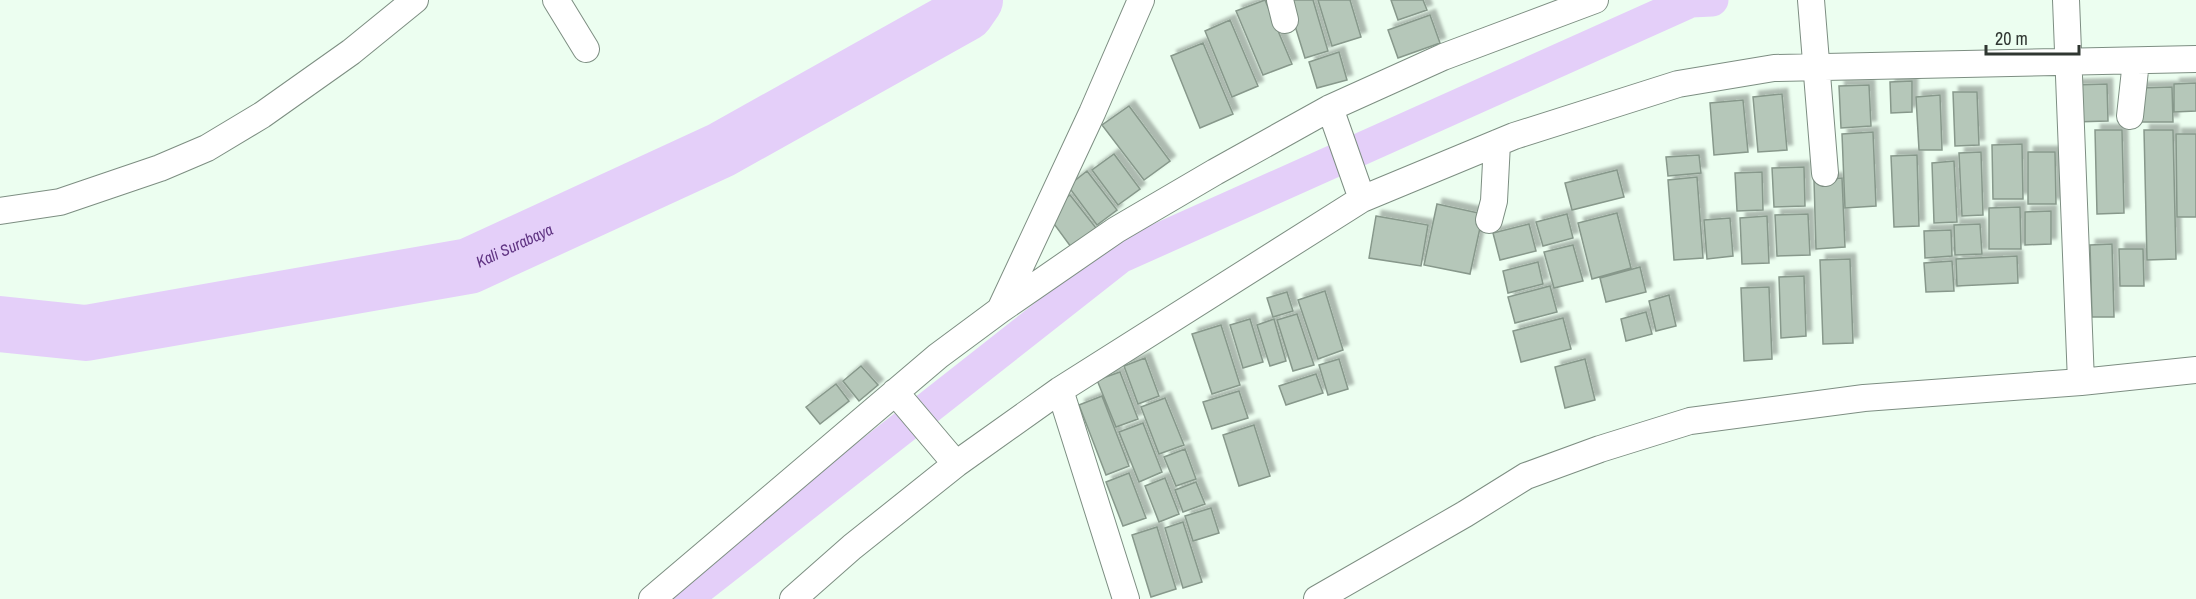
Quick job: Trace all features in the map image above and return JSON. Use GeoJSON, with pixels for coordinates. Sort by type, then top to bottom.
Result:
{"type":"FeatureCollection","features":[{"type":"Feature","properties":{"kind":"street"},"geometry":{"type":"LineString","coordinates":[[0,211],[60,202],[160,168],[207,148],[262,115],[351,52],[415,0]]}},
{"type":"Feature","properties":{"kind":"street"},"geometry":{"type":"LineString","coordinates":[[556,0],[586,49]]}},
{"type":"Feature","properties":{"kind":"street"},"geometry":{"type":"LineString","coordinates":[[1000,310],[1092,113],[1141,0]]}},
{"type":"Feature","properties":{"kind":"street"},"geometry":{"type":"LineString","coordinates":[[652,599],[901,399],[938,356],[1116,230],[1215,172],[1333,116],[1443,57],[1560,6],[1595,0]]}},
{"type":"Feature","properties":{"kind":"street"},"geometry":{"type":"LineString","coordinates":[[1810,0],[1826,172]]}},
{"type":"Feature","properties":{"kind":"street"},"geometry":{"type":"LineString","coordinates":[[2066,0],[2081,382]]}},
{"type":"Feature","properties":{"kind":"street"},"geometry":{"type":"LineString","coordinates":[[793,599],[951,457],[1060,390],[1358,190],[1514,136],[1678,84],[1815,60],[2069,52],[2136,61],[2196,59]]}},
{"type":"Feature","properties":{"kind":"street"},"geometry":{"type":"LineString","coordinates":[[2130,116],[2136,61]]}},
{"type":"Feature","properties":{"kind":"street"},"geometry":{"type":"LineString","coordinates":[[1333,116],[1358,190]]}},
{"type":"Feature","properties":{"kind":"street"},"geometry":{"type":"LineString","coordinates":[[1489,220],[1494,201],[1497,143]]}},
{"type":"Feature","properties":{"kind":"street"},"geometry":{"type":"LineString","coordinates":[[1317,599],[1466,514],[1526,476],[1690,421],[1864,398],[2081,382],[2196,370]]}},
{"type":"Feature","properties":{"kind":"street"},"geometry":{"type":"LineString","coordinates":[[1060,390],[1126,599]]}},
{"type":"Feature","properties":{"kind":"street"},"geometry":{"type":"LineString","coordinates":[[901,399],[951,457]]}},
{"type":"Feature","properties":{"kind":"building"},"geometry":{"type":"Polygon","coordinates":[[[1265,0],[1292,64],[1263,75],[1236,11],[1265,0]]]}},
{"type":"Feature","properties":{"kind":"building"},"geometry":{"type":"Polygon","coordinates":[[[1287,0],[1313,0],[1328,51],[1305,58],[1287,0]]]}},
{"type":"Feature","properties":{"kind":"building"},"geometry":{"type":"Polygon","coordinates":[[[1318,0],[1350,0],[1361,37],[1332,46],[1318,0]]]}},
{"type":"Feature","properties":{"kind":"building"},"geometry":{"type":"Polygon","coordinates":[[[1391,0],[1423,0],[1427,10],[1398,20],[1391,0]]]}},
{"type":"Feature","properties":{"kind":"building"},"geometry":{"type":"Polygon","coordinates":[[[1430,15],[1440,43],[1398,58],[1388,30],[1430,15]]]}},
{"type":"Feature","properties":{"kind":"building"},"geometry":{"type":"Polygon","coordinates":[[[1230,20],[1258,86],[1232,97],[1205,31],[1230,20]]]}},
{"type":"Feature","properties":{"kind":"building"},"geometry":{"type":"Polygon","coordinates":[[[1203,43],[1233,114],[1200,128],[1171,56],[1203,43]]]}},
{"type":"Feature","properties":{"kind":"building"},"geometry":{"type":"Polygon","coordinates":[[[1339,52],[1347,80],[1317,88],[1309,62],[1339,52]]]}},
{"type":"Feature","properties":{"kind":"building"},"geometry":{"type":"Polygon","coordinates":[[[1912,81],[1912,112],[1891,113],[1890,82],[1912,81]]]}},
{"type":"Feature","properties":{"kind":"building"},"geometry":{"type":"Polygon","coordinates":[[[2196,83],[2196,111],[2174,112],[2174,84],[2196,83]]]}},
{"type":"Feature","properties":{"kind":"building"},"geometry":{"type":"Polygon","coordinates":[[[2107,84],[2108,121],[2074,122],[2073,85],[2107,84]]]}},
{"type":"Feature","properties":{"kind":"building"},"geometry":{"type":"Polygon","coordinates":[[[1869,85],[1871,126],[1841,128],[1839,86],[1869,85]]]}},
{"type":"Feature","properties":{"kind":"building"},"geometry":{"type":"Polygon","coordinates":[[[2172,87],[2173,122],[2139,122],[2139,88],[2172,87]]]}},
{"type":"Feature","properties":{"kind":"building"},"geometry":{"type":"Polygon","coordinates":[[[1953,92],[1977,92],[1979,145],[1955,146],[1953,92]]]}},
{"type":"Feature","properties":{"kind":"building"},"geometry":{"type":"Polygon","coordinates":[[[1782,94],[1787,150],[1758,152],[1753,97],[1782,94]]]}},
{"type":"Feature","properties":{"kind":"building"},"geometry":{"type":"Polygon","coordinates":[[[1940,95],[1942,150],[1919,150],[1916,97],[1940,95]]]}},
{"type":"Feature","properties":{"kind":"building"},"geometry":{"type":"Polygon","coordinates":[[[1743,100],[1748,152],[1714,155],[1710,103],[1743,100]]]}},
{"type":"Feature","properties":{"kind":"building"},"geometry":{"type":"Polygon","coordinates":[[[1129,106],[1170,161],[1144,180],[1102,125],[1129,106]]]}},
{"type":"Feature","properties":{"kind":"building"},"geometry":{"type":"Polygon","coordinates":[[[2095,130],[2122,130],[2124,213],[2097,214],[2095,130]]]}},
{"type":"Feature","properties":{"kind":"building"},"geometry":{"type":"Polygon","coordinates":[[[2144,130],[2173,130],[2176,259],[2147,260],[2144,130]]]}},
{"type":"Feature","properties":{"kind":"building"},"geometry":{"type":"Polygon","coordinates":[[[1873,132],[1876,206],[1845,208],[1842,134],[1873,132]]]}},
{"type":"Feature","properties":{"kind":"building"},"geometry":{"type":"Polygon","coordinates":[[[2176,134],[2196,134],[2196,217],[2177,217],[2176,134]]]}},
{"type":"Feature","properties":{"kind":"building"},"geometry":{"type":"Polygon","coordinates":[[[2022,144],[2023,199],[1993,199],[1992,145],[2022,144]]]}},
{"type":"Feature","properties":{"kind":"building"},"geometry":{"type":"Polygon","coordinates":[[[1981,152],[1983,215],[1962,216],[1959,153],[1981,152]]]}},
{"type":"Feature","properties":{"kind":"building"},"geometry":{"type":"Polygon","coordinates":[[[2028,152],[2055,152],[2056,204],[2028,204],[2028,152]]]}},
{"type":"Feature","properties":{"kind":"building"},"geometry":{"type":"Polygon","coordinates":[[[1114,154],[1140,189],[1118,205],[1092,170],[1114,154]]]}},
{"type":"Feature","properties":{"kind":"building"},"geometry":{"type":"Polygon","coordinates":[[[1699,155],[1701,173],[1668,176],[1666,157],[1699,155]]]}},
{"type":"Feature","properties":{"kind":"building"},"geometry":{"type":"Polygon","coordinates":[[[1917,155],[1919,226],[1894,227],[1891,156],[1917,155]]]}},
{"type":"Feature","properties":{"kind":"building"},"geometry":{"type":"Polygon","coordinates":[[[1954,161],[1957,222],[1934,223],[1932,163],[1954,161]]]}},
{"type":"Feature","properties":{"kind":"building"},"geometry":{"type":"Polygon","coordinates":[[[1804,167],[1805,206],[1774,207],[1772,168],[1804,167]]]}},
{"type":"Feature","properties":{"kind":"building"},"geometry":{"type":"Polygon","coordinates":[[[1617,170],[1624,197],[1572,210],[1565,183],[1617,170]]]}},
{"type":"Feature","properties":{"kind":"building"},"geometry":{"type":"Polygon","coordinates":[[[1087,171],[1117,210],[1097,225],[1068,186],[1087,171]]]}},
{"type":"Feature","properties":{"kind":"building"},"geometry":{"type":"Polygon","coordinates":[[[1762,172],[1763,210],[1737,211],[1735,173],[1762,172]]]}},
{"type":"Feature","properties":{"kind":"building"},"geometry":{"type":"Polygon","coordinates":[[[1697,177],[1703,258],[1674,260],[1668,180],[1697,177]]]}},
{"type":"Feature","properties":{"kind":"building"},"geometry":{"type":"Polygon","coordinates":[[[1842,178],[1845,247],[1816,249],[1814,180],[1842,178]]]}},
{"type":"Feature","properties":{"kind":"building"},"geometry":{"type":"Polygon","coordinates":[[[1070,195],[1096,228],[1071,247],[1046,213],[1070,195]]]}},
{"type":"Feature","properties":{"kind":"building"},"geometry":{"type":"Polygon","coordinates":[[[1437,204],[1483,214],[1470,274],[1424,265],[1437,204]]]}},
{"type":"Feature","properties":{"kind":"building"},"geometry":{"type":"Polygon","coordinates":[[[2020,207],[2021,249],[1989,249],[1989,208],[2020,207]]]}},
{"type":"Feature","properties":{"kind":"building"},"geometry":{"type":"Polygon","coordinates":[[[2051,211],[2051,244],[2025,245],[2025,212],[2051,211]]]}},
{"type":"Feature","properties":{"kind":"building"},"geometry":{"type":"Polygon","coordinates":[[[1617,213],[1631,268],[1592,279],[1578,223],[1617,213]]]}},
{"type":"Feature","properties":{"kind":"building"},"geometry":{"type":"Polygon","coordinates":[[[1567,214],[1573,238],[1543,246],[1536,222],[1567,214]]]}},
{"type":"Feature","properties":{"kind":"building"},"geometry":{"type":"Polygon","coordinates":[[[1808,214],[1810,255],[1777,256],[1775,215],[1808,214]]]}},
{"type":"Feature","properties":{"kind":"building"},"geometry":{"type":"Polygon","coordinates":[[[1376,216],[1428,225],[1421,266],[1369,258],[1376,216]]]}},
{"type":"Feature","properties":{"kind":"building"},"geometry":{"type":"Polygon","coordinates":[[[1767,216],[1769,263],[1742,264],[1740,218],[1767,216]]]}},
{"type":"Feature","properties":{"kind":"building"},"geometry":{"type":"Polygon","coordinates":[[[1730,218],[1733,256],[1707,259],[1704,220],[1730,218]]]}},
{"type":"Feature","properties":{"kind":"building"},"geometry":{"type":"Polygon","coordinates":[[[1529,224],[1536,251],[1500,260],[1493,233],[1529,224]]]}},
{"type":"Feature","properties":{"kind":"building"},"geometry":{"type":"Polygon","coordinates":[[[1980,224],[1982,254],[1955,255],[1954,225],[1980,224]]]}},
{"type":"Feature","properties":{"kind":"building"},"geometry":{"type":"Polygon","coordinates":[[[1951,230],[1952,256],[1925,258],[1924,231],[1951,230]]]}},
{"type":"Feature","properties":{"kind":"building"},"geometry":{"type":"Polygon","coordinates":[[[2112,244],[2114,317],[2092,317],[2090,245],[2112,244]]]}},
{"type":"Feature","properties":{"kind":"building"},"geometry":{"type":"Polygon","coordinates":[[[1573,245],[1583,281],[1554,288],[1544,252],[1573,245]]]}},
{"type":"Feature","properties":{"kind":"building"},"geometry":{"type":"Polygon","coordinates":[[[2119,249],[2143,249],[2144,286],[2120,286],[2119,249]]]}},
{"type":"Feature","properties":{"kind":"building"},"geometry":{"type":"Polygon","coordinates":[[[2017,256],[2018,283],[1957,286],[1956,259],[2017,256]]]}},
{"type":"Feature","properties":{"kind":"building"},"geometry":{"type":"Polygon","coordinates":[[[1850,259],[1853,343],[1823,344],[1820,260],[1850,259]]]}},
{"type":"Feature","properties":{"kind":"building"},"geometry":{"type":"Polygon","coordinates":[[[1952,261],[1954,291],[1926,292],[1924,263],[1952,261]]]}},
{"type":"Feature","properties":{"kind":"building"},"geometry":{"type":"Polygon","coordinates":[[[1538,262],[1543,284],[1508,293],[1503,271],[1538,262]]]}},
{"type":"Feature","properties":{"kind":"building"},"geometry":{"type":"Polygon","coordinates":[[[1640,267],[1646,292],[1606,302],[1600,278],[1640,267]]]}},
{"type":"Feature","properties":{"kind":"building"},"geometry":{"type":"Polygon","coordinates":[[[1804,276],[1806,336],[1781,338],[1779,277],[1804,276]]]}},
{"type":"Feature","properties":{"kind":"building"},"geometry":{"type":"Polygon","coordinates":[[[1550,286],[1557,312],[1515,323],[1508,297],[1550,286]]]}},
{"type":"Feature","properties":{"kind":"building"},"geometry":{"type":"Polygon","coordinates":[[[1769,287],[1772,359],[1744,361],[1741,288],[1769,287]]]}},
{"type":"Feature","properties":{"kind":"building"},"geometry":{"type":"Polygon","coordinates":[[[1325,291],[1343,350],[1318,359],[1298,300],[1325,291]]]}},
{"type":"Feature","properties":{"kind":"building"},"geometry":{"type":"Polygon","coordinates":[[[1287,292],[1293,311],[1273,317],[1267,298],[1287,292]]]}},
{"type":"Feature","properties":{"kind":"building"},"geometry":{"type":"Polygon","coordinates":[[[1669,295],[1676,326],[1656,331],[1649,301],[1669,295]]]}},
{"type":"Feature","properties":{"kind":"building"},"geometry":{"type":"Polygon","coordinates":[[[1646,312],[1652,334],[1626,341],[1621,319],[1646,312]]]}},
{"type":"Feature","properties":{"kind":"building"},"geometry":{"type":"Polygon","coordinates":[[[1297,314],[1314,365],[1293,371],[1277,320],[1297,314]]]}},
{"type":"Feature","properties":{"kind":"building"},"geometry":{"type":"Polygon","coordinates":[[[1563,318],[1571,349],[1521,362],[1513,331],[1563,318]]]}},
{"type":"Feature","properties":{"kind":"building"},"geometry":{"type":"Polygon","coordinates":[[[1250,319],[1263,362],[1243,368],[1230,325],[1250,319]]]}},
{"type":"Feature","properties":{"kind":"building"},"geometry":{"type":"Polygon","coordinates":[[[1274,319],[1286,361],[1270,366],[1257,325],[1274,319]]]}},
{"type":"Feature","properties":{"kind":"building"},"geometry":{"type":"Polygon","coordinates":[[[1221,325],[1240,385],[1212,394],[1192,334],[1221,325]]]}},
{"type":"Feature","properties":{"kind":"building"},"geometry":{"type":"Polygon","coordinates":[[[1145,358],[1159,396],[1138,404],[1124,366],[1145,358]]]}},
{"type":"Feature","properties":{"kind":"building"},"geometry":{"type":"Polygon","coordinates":[[[1339,359],[1348,389],[1328,395],[1319,365],[1339,359]]]}},
{"type":"Feature","properties":{"kind":"building"},"geometry":{"type":"Polygon","coordinates":[[[1585,359],[1595,400],[1565,408],[1555,367],[1585,359]]]}},
{"type":"Feature","properties":{"kind":"building"},"geometry":{"type":"Polygon","coordinates":[[[861,366],[878,385],[859,401],[843,381],[861,366]]]}},
{"type":"Feature","properties":{"kind":"building"},"geometry":{"type":"Polygon","coordinates":[[[1120,372],[1138,419],[1116,427],[1097,380],[1120,372]]]}},
{"type":"Feature","properties":{"kind":"building"},"geometry":{"type":"Polygon","coordinates":[[[1316,374],[1323,393],[1286,405],[1279,386],[1316,374]]]}},
{"type":"Feature","properties":{"kind":"building"},"geometry":{"type":"Polygon","coordinates":[[[836,384],[849,401],[820,424],[806,407],[836,384]]]}},
{"type":"Feature","properties":{"kind":"building"},"geometry":{"type":"Polygon","coordinates":[[[1239,391],[1248,418],[1212,429],[1203,402],[1239,391]]]}},
{"type":"Feature","properties":{"kind":"building"},"geometry":{"type":"Polygon","coordinates":[[[1102,396],[1129,466],[1106,475],[1079,405],[1102,396]]]}},
{"type":"Feature","properties":{"kind":"building"},"geometry":{"type":"Polygon","coordinates":[[[1165,398],[1184,445],[1159,454],[1141,407],[1165,398]]]}},
{"type":"Feature","properties":{"kind":"building"},"geometry":{"type":"Polygon","coordinates":[[[1143,423],[1162,472],[1139,482],[1119,432],[1143,423]]]}},
{"type":"Feature","properties":{"kind":"building"},"geometry":{"type":"Polygon","coordinates":[[[1254,425],[1270,476],[1239,486],[1223,435],[1254,425]]]}},
{"type":"Feature","properties":{"kind":"building"},"geometry":{"type":"Polygon","coordinates":[[[1185,449],[1196,479],[1176,486],[1164,457],[1185,449]]]}},
{"type":"Feature","properties":{"kind":"building"},"geometry":{"type":"Polygon","coordinates":[[[1129,473],[1146,518],[1123,526],[1106,482],[1129,473]]]}},
{"type":"Feature","properties":{"kind":"building"},"geometry":{"type":"Polygon","coordinates":[[[1165,478],[1179,514],[1159,522],[1145,486],[1165,478]]]}},
{"type":"Feature","properties":{"kind":"building"},"geometry":{"type":"Polygon","coordinates":[[[1196,482],[1205,504],[1183,512],[1175,490],[1196,482]]]}},
{"type":"Feature","properties":{"kind":"building"},"geometry":{"type":"Polygon","coordinates":[[[1211,508],[1219,533],[1193,541],[1185,516],[1211,508]]]}},
{"type":"Feature","properties":{"kind":"building"},"geometry":{"type":"Polygon","coordinates":[[[1183,522],[1202,582],[1183,588],[1165,528],[1183,522]]]}},
{"type":"Feature","properties":{"kind":"building"},"geometry":{"type":"Polygon","coordinates":[[[1157,527],[1176,589],[1151,597],[1132,535],[1157,527]]]}},
{"type":"Feature","properties":{"kind":"waterway","name":"Kali Surabaya"},"geometry":{"type":"LineString","coordinates":[[0,324],[86,333],[469,266],[721,150],[966,13],[975,0]]}},
{"type":"Feature","properties":{"kind":"waterway"},"geometry":{"type":"LineString","coordinates":[[685,599],[1120,257],[1691,1],[1712,0]]}}]}
